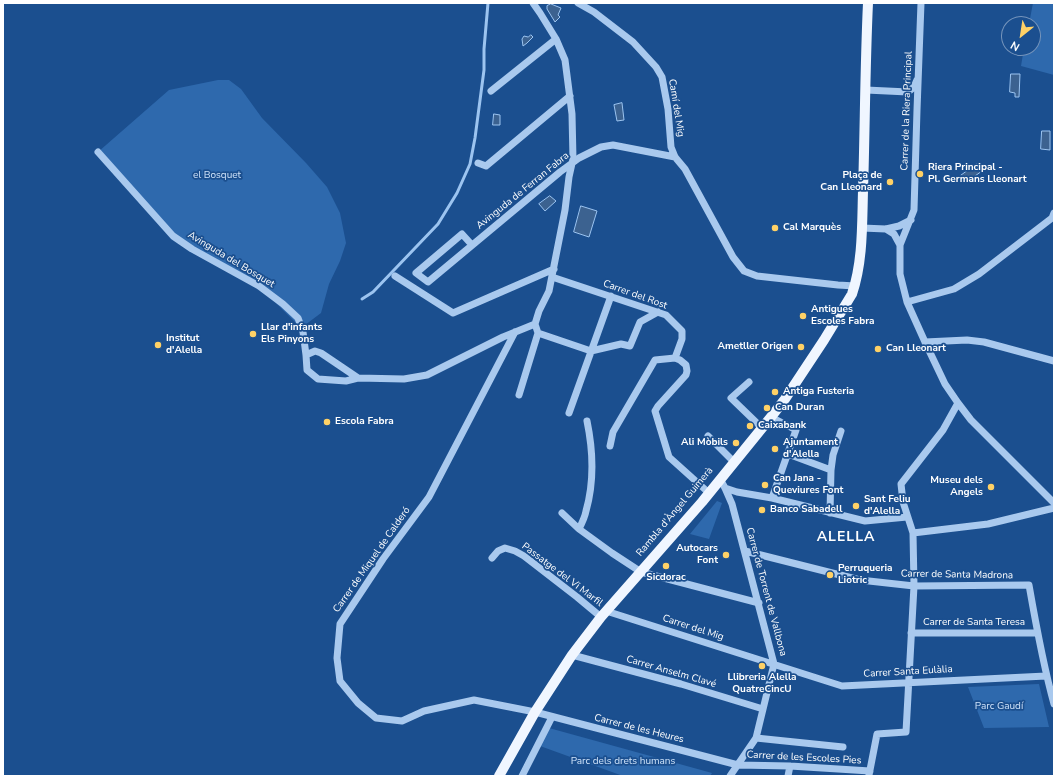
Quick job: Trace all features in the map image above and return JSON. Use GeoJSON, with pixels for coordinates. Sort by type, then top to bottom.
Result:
{"type":"FeatureCollection","features":[{"type":"Feature","properties":{"kind":"main road","name":"Rambla d'Àngel Guimerà"},"geometry":{"type":"LineString","coordinates":[[499,776],[535,712],[572,655],[603,614],[709,493],[785,399],[832,326],[855,286],[862,228],[868,3]]}},
{"type":"Feature","properties":{"kind":"street"},"geometry":{"type":"LineString","coordinates":[[518,395],[538,333],[535,324],[539,311],[549,291],[565,210],[572,163],[572,114],[565,60],[556,39],[533,3]]}},
{"type":"Feature","properties":{"kind":"street","name":"Camí del Mig"},"geometry":{"type":"LineString","coordinates":[[578,3],[594,12],[633,42],[656,67],[662,77],[668,109],[671,147],[675,157]]}},
{"type":"Feature","properties":{"kind":"street","name":"Carrer de la Riera Principal"},"geometry":{"type":"LineString","coordinates":[[900,245],[914,210],[918,74],[922,3]]}},
{"type":"Feature","properties":{"kind":"street"},"geometry":{"type":"LineString","coordinates":[[491,91],[556,39]]}},
{"type":"Feature","properties":{"kind":"street"},"geometry":{"type":"LineString","coordinates":[[866,90],[908,92],[914,87],[918,74]]}},
{"type":"Feature","properties":{"kind":"street"},"geometry":{"type":"LineString","coordinates":[[908,92],[917,110]]}},
{"type":"Feature","properties":{"kind":"street"},"geometry":{"type":"LineString","coordinates":[[478,163],[486,166],[570,96]]}},
{"type":"Feature","properties":{"kind":"street","name":"Avinguda de Ferran Fabra"},"geometry":{"type":"LineString","coordinates":[[472,245],[462,234],[416,273],[428,282],[560,172],[579,158],[601,147],[613,145],[675,157]]}},
{"type":"Feature","properties":{"kind":"street","name":"Avinguda del Bosquet"},"geometry":{"type":"LineString","coordinates":[[98,152],[173,236],[192,250],[259,286],[284,304],[298,318],[306,355],[307,370],[318,379],[346,381],[358,378],[404,379],[427,376],[515,332],[535,324]]}},
{"type":"Feature","properties":{"kind":"street"},"geometry":{"type":"LineString","coordinates":[[675,157],[685,169],[733,257],[744,271],[757,276],[855,286]]}},
{"type":"Feature","properties":{"kind":"street"},"geometry":{"type":"LineString","coordinates":[[907,302],[954,289],[979,274],[1053,216]]}},
{"type":"Feature","properties":{"kind":"street"},"geometry":{"type":"LineString","coordinates":[[862,228],[886,229],[899,226],[911,220]]}},
{"type":"Feature","properties":{"kind":"street"},"geometry":{"type":"LineString","coordinates":[[886,229],[894,234],[900,245],[900,274],[907,302],[945,384],[971,420],[1054,503]]}},
{"type":"Feature","properties":{"kind":"street"},"geometry":{"type":"LineString","coordinates":[[395,276],[453,313],[553,273]]}},
{"type":"Feature","properties":{"kind":"street","name":"Carrer del Rost"},"geometry":{"type":"LineString","coordinates":[[553,273],[611,296],[666,315],[682,331],[682,339],[675,358]]}},
{"type":"Feature","properties":{"kind":"street"},"geometry":{"type":"LineString","coordinates":[[569,414],[611,296]]}},
{"type":"Feature","properties":{"kind":"street"},"geometry":{"type":"LineString","coordinates":[[538,333],[591,351],[621,344],[630,346],[640,322],[658,312]]}},
{"type":"Feature","properties":{"kind":"street","name":"Carrer de Miquel de Calderó"},"geometry":{"type":"LineString","coordinates":[[515,332],[429,497],[383,559],[340,624],[337,658],[340,681],[358,703],[376,718],[402,720],[424,711],[474,700],[535,712]]}},
{"type":"Feature","properties":{"kind":"street"},"geometry":{"type":"LineString","coordinates":[[925,342],[968,340],[984,342],[1054,361]]}},
{"type":"Feature","properties":{"kind":"street"},"geometry":{"type":"LineString","coordinates":[[306,355],[315,351],[321,353],[358,378]]}},
{"type":"Feature","properties":{"kind":"street"},"geometry":{"type":"LineString","coordinates":[[610,446],[613,432],[655,360],[675,358],[680,360],[686,365],[686,374],[655,411],[669,457],[709,493]]}},
{"type":"Feature","properties":{"kind":"street"},"geometry":{"type":"LineString","coordinates":[[749,382],[731,398],[762,428]]}},
{"type":"Feature","properties":{"kind":"street"},"geometry":{"type":"LineString","coordinates":[[869,774],[877,734],[906,732],[914,586],[913,533],[903,502],[901,484],[943,430],[958,403]]}},
{"type":"Feature","properties":{"kind":"street"},"geometry":{"type":"LineString","coordinates":[[771,417],[796,430],[772,498]]}},
{"type":"Feature","properties":{"kind":"street"},"geometry":{"type":"LineString","coordinates":[[579,529],[586,512],[590,490],[591,451],[590,434],[587,421]]}},
{"type":"Feature","properties":{"kind":"street"},"geometry":{"type":"LineString","coordinates":[[832,513],[831,470],[833,455],[841,431]]}},
{"type":"Feature","properties":{"kind":"street"},"geometry":{"type":"LineString","coordinates":[[708,436],[734,462]]}},
{"type":"Feature","properties":{"kind":"street"},"geometry":{"type":"LineString","coordinates":[[788,454],[831,470]]}},
{"type":"Feature","properties":{"kind":"street","name":"Carrer de Torrent de Vallbona"},"geometry":{"type":"LineString","coordinates":[[720,479],[726,488],[732,504],[774,664],[756,738],[730,776]]}},
{"type":"Feature","properties":{"kind":"street"},"geometry":{"type":"LineString","coordinates":[[726,488],[737,492],[772,498],[865,521],[907,517]]}},
{"type":"Feature","properties":{"kind":"street"},"geometry":{"type":"LineString","coordinates":[[913,533],[988,524],[1054,508]]}},
{"type":"Feature","properties":{"kind":"street"},"geometry":{"type":"LineString","coordinates":[[562,513],[579,529],[641,572],[759,603]]}},
{"type":"Feature","properties":{"kind":"street","name":"Passatge del Vi Marfil"},"geometry":{"type":"LineString","coordinates":[[492,558],[498,551],[505,548],[515,551],[603,614]]}},
{"type":"Feature","properties":{"kind":"street","name":"Carrer de Santa Madrona"},"geometry":{"type":"LineString","coordinates":[[744,551],[860,580],[914,586],[1029,585],[1037,633]]}},
{"type":"Feature","properties":{"kind":"street","name":"Carrer del Mig"},"geometry":{"type":"LineString","coordinates":[[603,614],[774,664]]}},
{"type":"Feature","properties":{"kind":"street","name":"Carrer de Santa Teresa"},"geometry":{"type":"LineString","coordinates":[[911,632],[1037,633]]}},
{"type":"Feature","properties":{"kind":"street"},"geometry":{"type":"LineString","coordinates":[[1037,633],[1046,676],[1054,704]]}},
{"type":"Feature","properties":{"kind":"street","name":"Carrer Anselm Clavé"},"geometry":{"type":"LineString","coordinates":[[572,655],[681,684],[763,709]]}},
{"type":"Feature","properties":{"kind":"street","name":"Carrer Santa Eulàlia"},"geometry":{"type":"LineString","coordinates":[[774,664],[842,686],[1046,676]]}},
{"type":"Feature","properties":{"kind":"street","name":"Carrer de les Heures"},"geometry":{"type":"LineString","coordinates":[[535,712],[552,718],[738,765]]}},
{"type":"Feature","properties":{"kind":"street"},"geometry":{"type":"LineString","coordinates":[[522,776],[552,718]]}},
{"type":"Feature","properties":{"kind":"street"},"geometry":{"type":"LineString","coordinates":[[756,738],[842,747]]}},
{"type":"Feature","properties":{"kind":"street","name":"Carrer de les Escoles Pies"},"geometry":{"type":"LineString","coordinates":[[738,765],[790,766],[869,774]]}},
{"type":"Feature","properties":{"kind":"street"},"geometry":{"type":"LineString","coordinates":[[788,776],[790,766]]}},
{"type":"Feature","properties":{"kind":"green space"},"geometry":{"type":"Polygon","coordinates":[[[1033,3],[1054,3],[1054,75],[1021,66],[1023,56],[1041,56],[1041,16],[1031,16],[1033,3]]]}},
{"type":"Feature","properties":{"kind":"green space","name":"el Bosquet"},"geometry":{"type":"Polygon","coordinates":[[[218,80],[229,80],[241,89],[262,118],[327,187],[340,213],[346,243],[340,261],[329,284],[321,313],[301,328],[259,286],[173,236],[98,152],[169,90],[218,80]]]}},
{"type":"Feature","properties":{"kind":"green space"},"geometry":{"type":"Polygon","coordinates":[[[717,501],[722,503],[709,539],[690,534],[717,501]]]}},
{"type":"Feature","properties":{"kind":"green space","name":"Parc Gaudí"},"geometry":{"type":"Polygon","coordinates":[[[1039,684],[1049,727],[984,728],[968,687],[1039,684]]]}},
{"type":"Feature","properties":{"kind":"green space","name":"Parc dels drets humans"},"geometry":{"type":"Polygon","coordinates":[[[549,728],[712,773],[710,776],[623,776],[540,746],[549,728]]]}},
{"type":"Feature","properties":{"kind":"shaded area"},"geometry":{"type":"Polygon","coordinates":[[[551,4],[561,8],[558,15],[560,17],[555,22],[547,9],[547,6],[551,4]]]}},
{"type":"Feature","properties":{"kind":"shaded area"},"geometry":{"type":"Polygon","coordinates":[[[531,35],[533,37],[523,46],[522,39],[524,36],[528,37],[531,35]]]}},
{"type":"Feature","properties":{"kind":"shaded area"},"geometry":{"type":"Polygon","coordinates":[[[1011,74],[1020,74],[1019,97],[1015,97],[1015,93],[1010,92],[1011,74]]]}},
{"type":"Feature","properties":{"kind":"shaded area"},"geometry":{"type":"Polygon","coordinates":[[[622,103],[624,120],[617,121],[614,105],[622,103]]]}},
{"type":"Feature","properties":{"kind":"shaded area"},"geometry":{"type":"Polygon","coordinates":[[[494,114],[500,115],[500,125],[493,125],[494,114]]]}},
{"type":"Feature","properties":{"kind":"shaded area"},"geometry":{"type":"Polygon","coordinates":[[[1042,131],[1050,131],[1050,150],[1041,149],[1042,131]]]}},
{"type":"Feature","properties":{"kind":"shaded area"},"geometry":{"type":"Polygon","coordinates":[[[977,164],[982,171],[968,181],[965,178],[961,181],[959,177],[977,164]]]}},
{"type":"Feature","properties":{"kind":"shaded area"},"geometry":{"type":"Polygon","coordinates":[[[550,196],[556,201],[545,211],[539,204],[550,196]]]}},
{"type":"Feature","properties":{"kind":"shaded area"},"geometry":{"type":"Polygon","coordinates":[[[581,206],[597,211],[589,237],[574,232],[581,206]]]}},
{"type":"Feature","properties":{"kind":"waterway"},"geometry":{"type":"LineString","coordinates":[[362,299],[373,292],[438,224],[457,193],[470,164],[484,70],[484,49],[488,3]]}},
{"type":"Feature","properties":{"kind":"place","name":"Riera Principal - Pl. Germans Lleonart"},"geometry":{"type":"Point","coordinates":[920,174]}},
{"type":"Feature","properties":{"kind":"place","name":"Plaça de Can Lleonard"},"geometry":{"type":"Point","coordinates":[890,182]}},
{"type":"Feature","properties":{"kind":"place","name":"Cal Marquès"},"geometry":{"type":"Point","coordinates":[775,228]}},
{"type":"Feature","properties":{"kind":"place","name":"Antigues Escoles Fabra"},"geometry":{"type":"Point","coordinates":[803,316]}},
{"type":"Feature","properties":{"kind":"place","name":"Llar d'infants Els Pinyons"},"geometry":{"type":"Point","coordinates":[253,334]}},
{"type":"Feature","properties":{"kind":"place","name":"Institut d'Alella"},"geometry":{"type":"Point","coordinates":[158,345]}},
{"type":"Feature","properties":{"kind":"place","name":"Ametller Origen"},"geometry":{"type":"Point","coordinates":[801,347]}},
{"type":"Feature","properties":{"kind":"place","name":"Can Lleonart"},"geometry":{"type":"Point","coordinates":[878,349]}},
{"type":"Feature","properties":{"kind":"place","name":"Antiga Fusteria"},"geometry":{"type":"Point","coordinates":[775,392]}},
{"type":"Feature","properties":{"kind":"place","name":"Can Duran"},"geometry":{"type":"Point","coordinates":[767,408]}},
{"type":"Feature","properties":{"kind":"place","name":"Escola Fabra"},"geometry":{"type":"Point","coordinates":[327,422]}},
{"type":"Feature","properties":{"kind":"place","name":"Caixabank"},"geometry":{"type":"Point","coordinates":[750,426]}},
{"type":"Feature","properties":{"kind":"place","name":"Ali Mòbils"},"geometry":{"type":"Point","coordinates":[736,443]}},
{"type":"Feature","properties":{"kind":"place","name":"Ajuntament d'Alella"},"geometry":{"type":"Point","coordinates":[775,449]}},
{"type":"Feature","properties":{"kind":"place","name":"Can Jana - Queviures Font"},"geometry":{"type":"Point","coordinates":[765,485]}},
{"type":"Feature","properties":{"kind":"place","name":"Museu dels Angels"},"geometry":{"type":"Point","coordinates":[991,487]}},
{"type":"Feature","properties":{"kind":"place","name":"Sant Feliu d'Alella"},"geometry":{"type":"Point","coordinates":[856,506]}},
{"type":"Feature","properties":{"kind":"place","name":"Banco Sabadell"},"geometry":{"type":"Point","coordinates":[762,510]}},
{"type":"Feature","properties":{"kind":"place","name":"Autocars Font"},"geometry":{"type":"Point","coordinates":[726,555]}},
{"type":"Feature","properties":{"kind":"place","name":"Sicdorac"},"geometry":{"type":"Point","coordinates":[666,566]}},
{"type":"Feature","properties":{"kind":"place","name":"Perruqueria Liotric"},"geometry":{"type":"Point","coordinates":[830,575]}},
{"type":"Feature","properties":{"kind":"place","name":"Llibreria Alella QuatreCincU"},"geometry":{"type":"Point","coordinates":[762,666]}},
{"type":"Feature","properties":{"kind":"district","name":"ALELLA"},"geometry":{"type":"Point","coordinates":[846,538]}}]}
